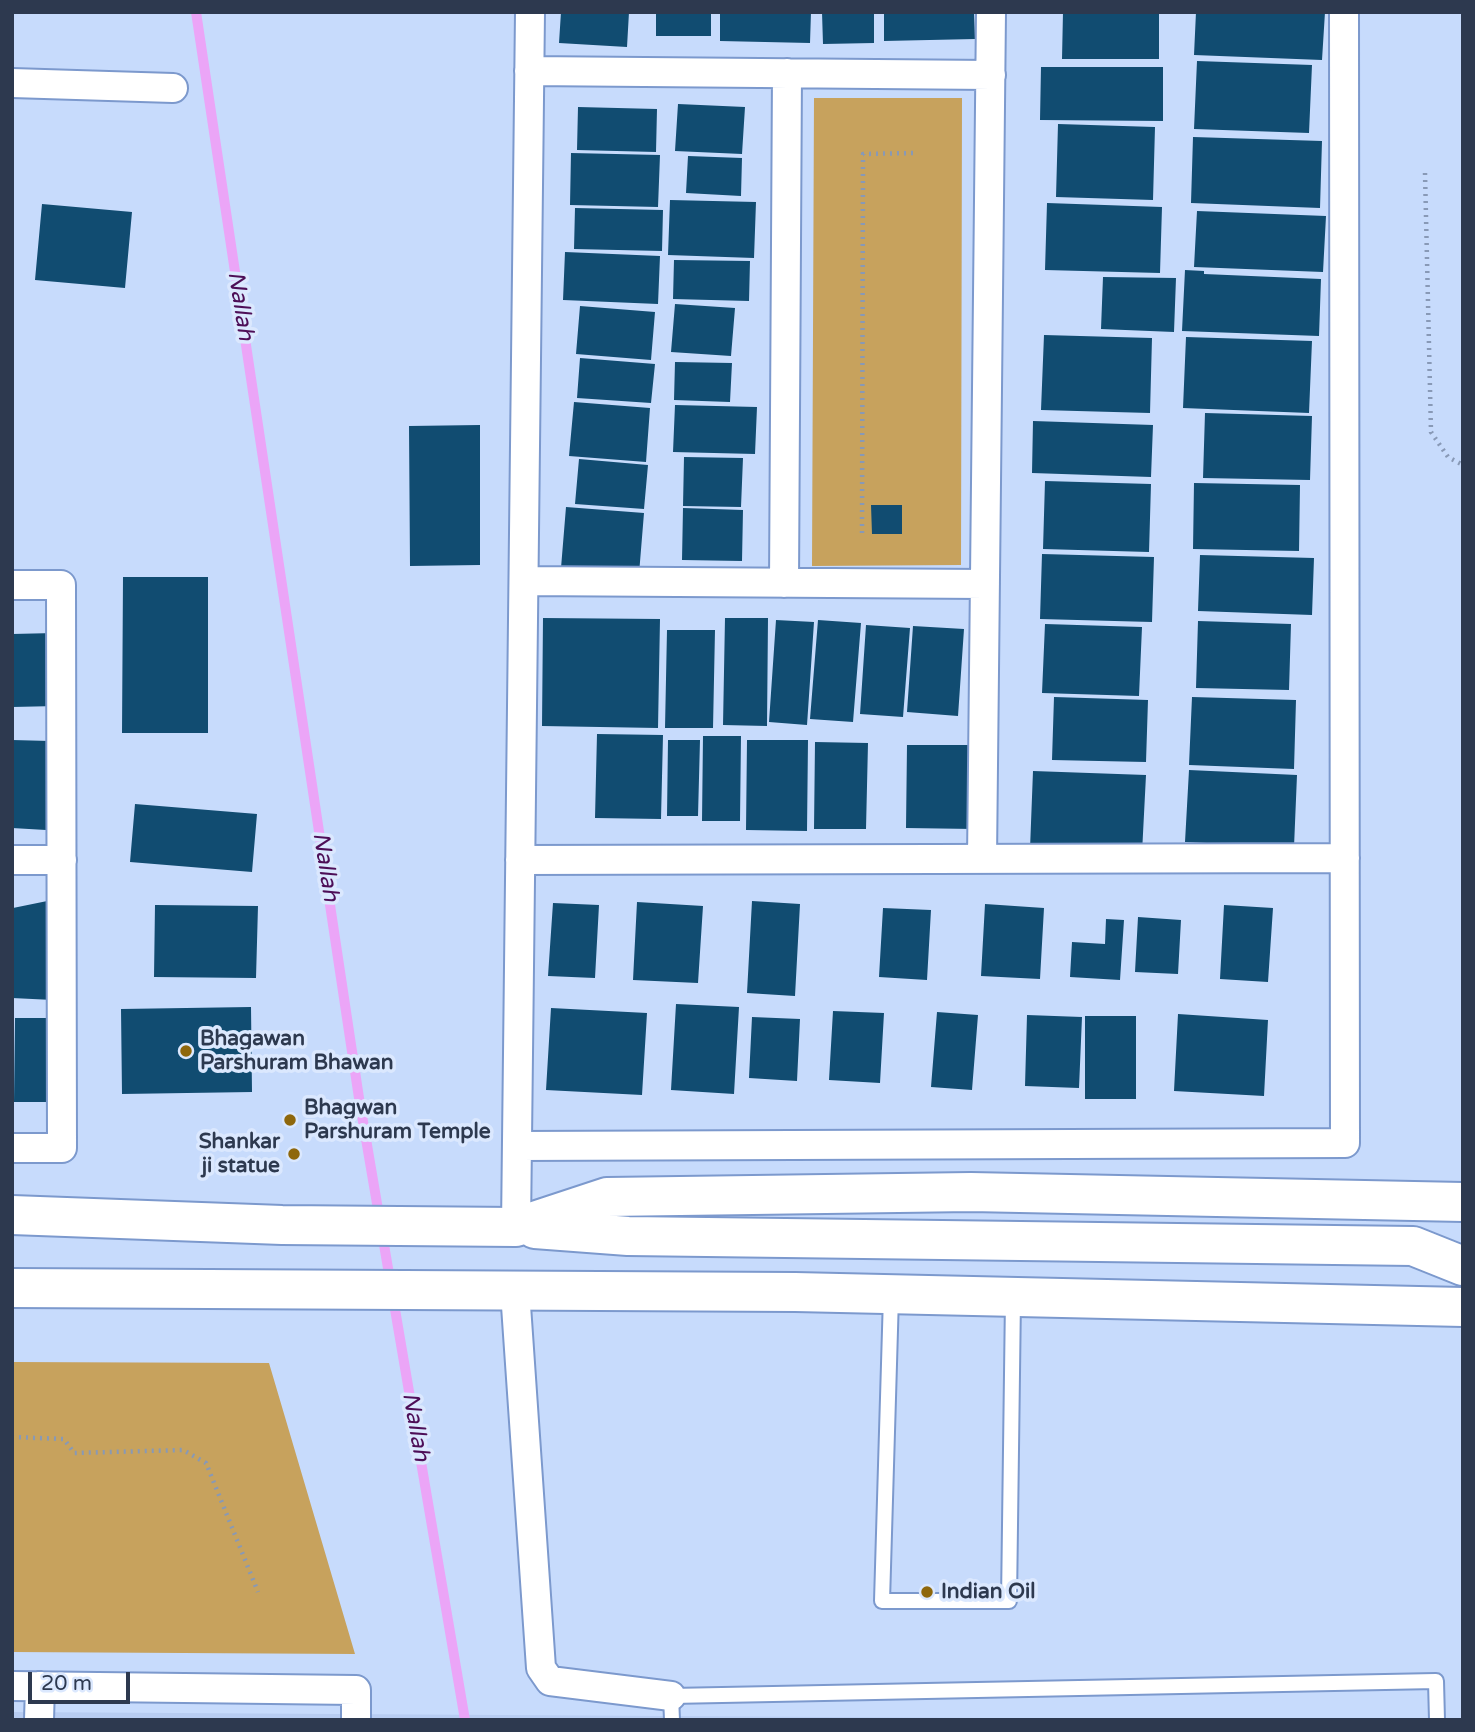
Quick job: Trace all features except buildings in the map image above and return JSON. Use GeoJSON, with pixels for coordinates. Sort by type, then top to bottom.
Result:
{"type":"FeatureCollection","features":[{"type":"Feature","properties":{"kind":"street"},"geometry":{"type":"LineString","coordinates":[[516,1227],[530,12]]}},
{"type":"Feature","properties":{"kind":"street"},"geometry":{"type":"LineString","coordinates":[[982,859],[991,12]]}},
{"type":"Feature","properties":{"kind":"street"},"geometry":{"type":"LineString","coordinates":[[517,1146],[1345,1143],[1344,12]]}},
{"type":"Feature","properties":{"kind":"street"},"geometry":{"type":"LineString","coordinates":[[529,71],[990,75]]}},
{"type":"Feature","properties":{"kind":"street"},"geometry":{"type":"LineString","coordinates":[[783,583],[787,73]]}},
{"type":"Feature","properties":{"kind":"street"},"geometry":{"type":"LineString","coordinates":[[12,83],[173,88]]}},
{"type":"Feature","properties":{"kind":"street"},"geometry":{"type":"LineString","coordinates":[[524,581],[985,584]]}},
{"type":"Feature","properties":{"kind":"street"},"geometry":{"type":"LineString","coordinates":[[12,585],[61,585],[62,1149],[12,1148]]}},
{"type":"Feature","properties":{"kind":"street"},"geometry":{"type":"LineString","coordinates":[[520,860],[1345,858]]}},
{"type":"Feature","properties":{"kind":"street"},"geometry":{"type":"LineString","coordinates":[[12,860],[61,860]]}},
{"type":"Feature","properties":{"kind":"street"},"geometry":{"type":"LineString","coordinates":[[516,1227],[607,1197],[971,1192],[1463,1202]]}},
{"type":"Feature","properties":{"kind":"street"},"geometry":{"type":"LineString","coordinates":[[12,1215],[282,1225],[516,1227],[628,1236],[1413,1246],[1463,1266]]}},
{"type":"Feature","properties":{"kind":"street"},"geometry":{"type":"LineString","coordinates":[[12,1288],[891,1294],[1463,1307]]}},
{"type":"Feature","properties":{"kind":"street"},"geometry":{"type":"LineString","coordinates":[[515,1291],[541,1668],[550,1681],[671,1708]]}},
{"type":"Feature","properties":{"kind":"street"},"geometry":{"type":"LineString","coordinates":[[40,1720],[26,1686],[356,1690],[356,1720]]}},
{"type":"Feature","properties":{"kind":"lane"},"geometry":{"type":"LineString","coordinates":[[891,1294],[882,1601],[1009,1601],[1013,1297]]}},
{"type":"Feature","properties":{"kind":"lane"},"geometry":{"type":"LineString","coordinates":[[671,1708],[1436,1681],[1437,1720]]}},
{"type":"Feature","properties":{"kind":"path"},"geometry":{"type":"LineString","coordinates":[[862,533],[863,154],[914,153]]}},
{"type":"Feature","properties":{"kind":"path"},"geometry":{"type":"LineString","coordinates":[[1425,173],[1431,432],[1448,457],[1463,465]]}},
{"type":"Feature","properties":{"kind":"path"},"geometry":{"type":"LineString","coordinates":[[12,1437],[64,1439],[75,1453],[183,1450],[206,1463],[258,1592]]}},
{"type":"Feature","properties":{"kind":"shaded area"},"geometry":{"type":"Polygon","coordinates":[[[814,98],[962,98],[961,565],[812,566],[814,98]]]}},
{"type":"Feature","properties":{"kind":"shaded area"},"geometry":{"type":"Polygon","coordinates":[[[12,1362],[269,1363],[355,1654],[12,1652],[12,1362]]]}},
{"type":"Feature","properties":{"kind":"shaded area"},"geometry":{"type":"Polygon","coordinates":[[[12,1712],[1308,1720],[12,1720],[12,1712]]]}},
{"type":"Feature","properties":{"kind":"waterway","name":"Nallah"},"geometry":{"type":"LineString","coordinates":[[196,12],[359,1098],[465,1720]]}},
{"type":"Feature","properties":{"kind":"place","name":"Bhagawan Parshuram Bhawan"},"geometry":{"type":"Point","coordinates":[186,1051]}},
{"type":"Feature","properties":{"kind":"place","name":"Bhagwan Parshuram Temple"},"geometry":{"type":"Point","coordinates":[290,1120]}},
{"type":"Feature","properties":{"kind":"place","name":"Shankar ji statue"},"geometry":{"type":"Point","coordinates":[294,1154]}},
{"type":"Feature","properties":{"kind":"place","name":"Indian Oil"},"geometry":{"type":"Point","coordinates":[927,1592]}}]}
